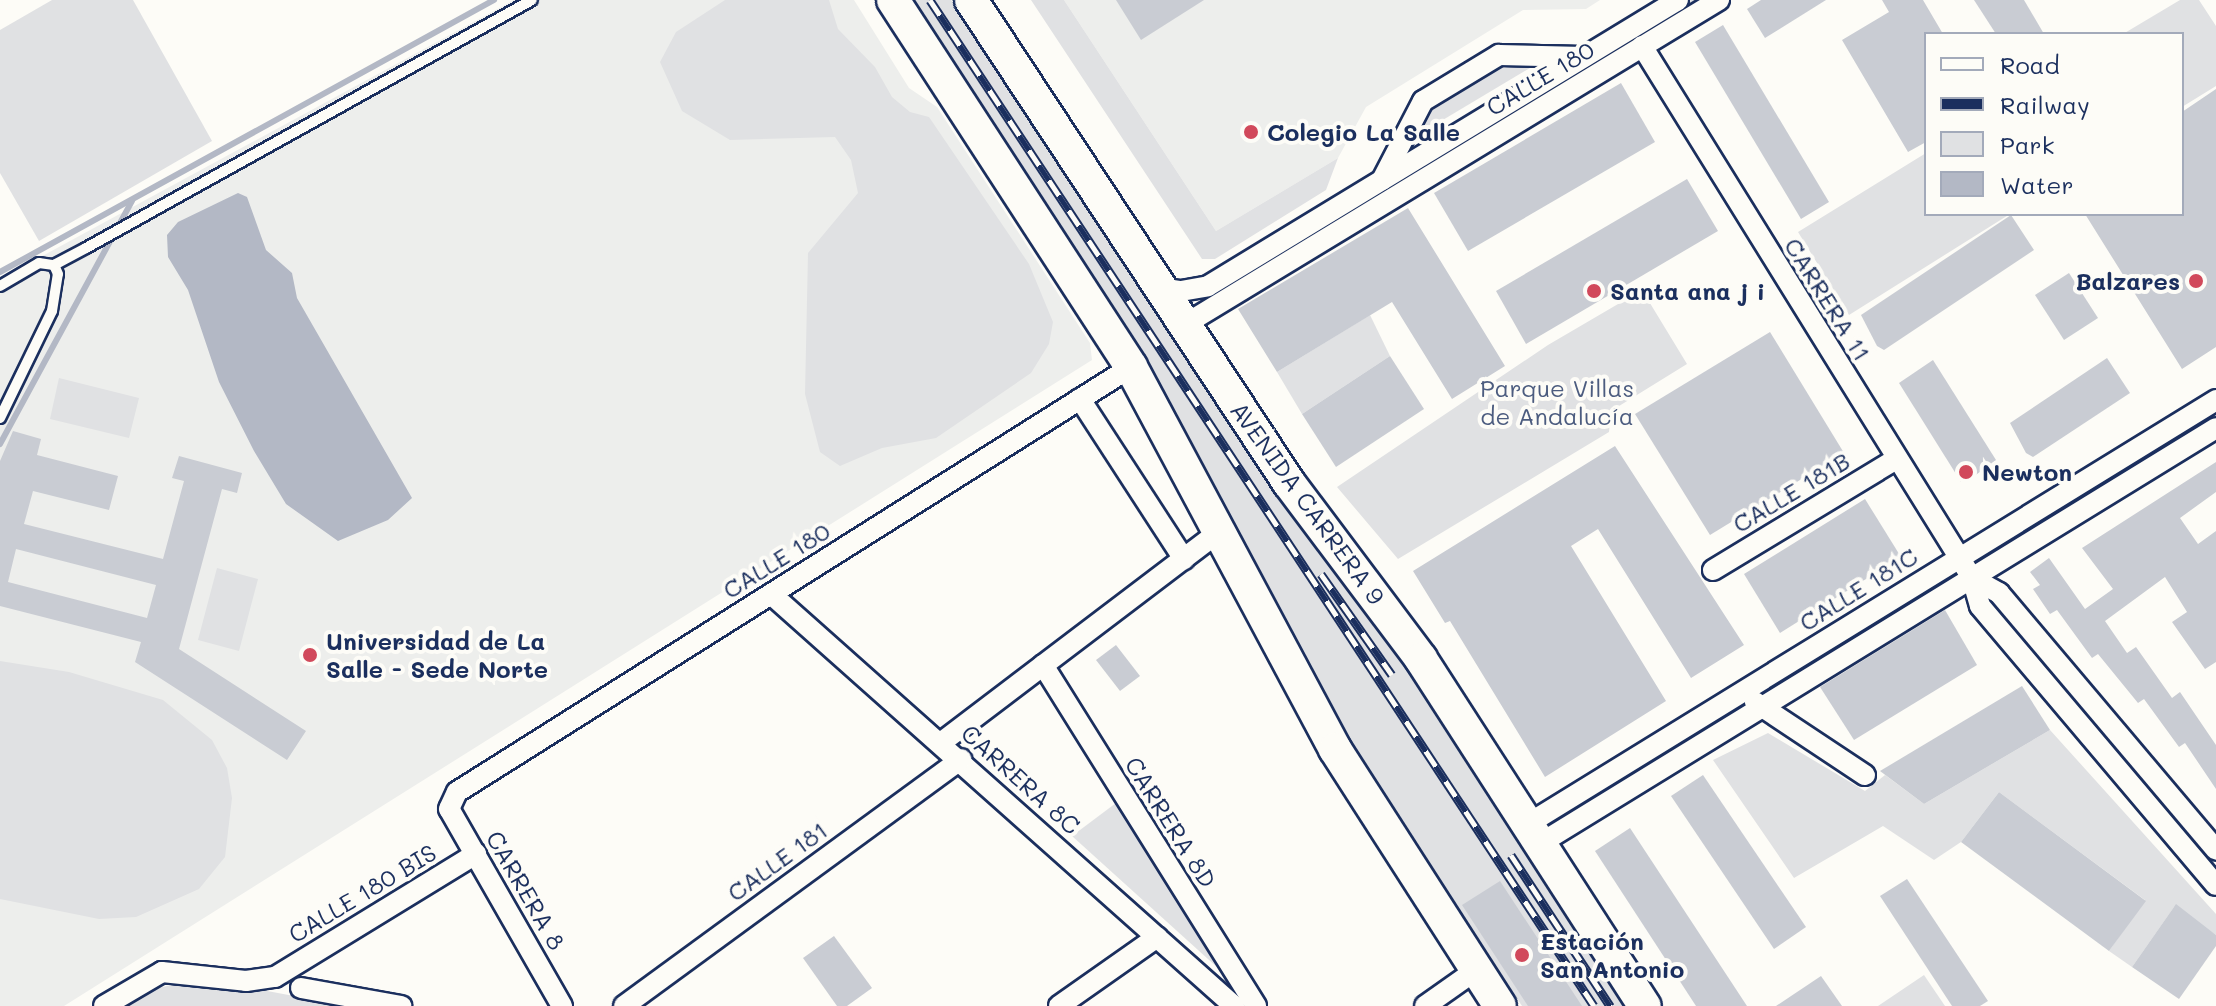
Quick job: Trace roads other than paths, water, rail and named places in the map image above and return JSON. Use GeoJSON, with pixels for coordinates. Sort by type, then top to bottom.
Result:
{"type":"FeatureCollection","features":[{"type":"Feature","properties":{"kind":"main road"},"geometry":{"type":"LineString","coordinates":[[893,0],[1131,367],[1335,749],[1500,1006]]}},
{"type":"Feature","properties":{"kind":"main road","name":"AVENIDA CARRERA 9"},"geometry":{"type":"LineString","coordinates":[[971,0],[1289,483],[1421,659],[1645,1006]]}},
{"type":"Feature","properties":{"kind":"street","name":"CALLE 180"},"geometry":{"type":"LineString","coordinates":[[1159,288],[1181,291],[1208,286],[1678,0]]}},
{"type":"Feature","properties":{"kind":"street","name":"CALLE 180"},"geometry":{"type":"LineString","coordinates":[[1184,325],[1719,0]]}},
{"type":"Feature","properties":{"kind":"street","name":"CARRERA 11"},"geometry":{"type":"LineString","coordinates":[[1642,46],[1957,559],[1972,578],[1980,606],[2216,885]]}},
{"type":"Feature","properties":{"kind":"street"},"geometry":{"type":"LineString","coordinates":[[1382,180],[1423,101],[1499,55],[1584,57]]}},
{"type":"Feature","properties":{"kind":"street","name":"CALLE 180"},"geometry":{"type":"LineString","coordinates":[[450,800],[1131,367]]}},
{"type":"Feature","properties":{"kind":"street"},"geometry":{"type":"LineString","coordinates":[[1080,399],[1184,559]]}},
{"type":"Feature","properties":{"kind":"street","name":"CALLE 181C"},"geometry":{"type":"LineString","coordinates":[[1534,833],[1741,693],[2216,400]]}},
{"type":"Feature","properties":{"kind":"street","name":"CALLE 181C"},"geometry":{"type":"LineString","coordinates":[[1534,833],[1762,707],[2216,428]]}},
{"type":"Feature","properties":{"kind":"street","name":"CALLE 181B"},"geometry":{"type":"LineString","coordinates":[[1713,570],[1896,459]]}},
{"type":"Feature","properties":{"kind":"street"},"geometry":{"type":"LineString","coordinates":[[942,742],[1220,531]]}},
{"type":"Feature","properties":{"kind":"street","name":"CARRERA 11"},"geometry":{"type":"LineString","coordinates":[[1972,578],[1999,593],[2216,850]]}},
{"type":"Feature","properties":{"kind":"street","name":"CARRERA 8C"},"geometry":{"type":"LineString","coordinates":[[771,594],[942,742],[1234,1006]]}},
{"type":"Feature","properties":{"kind":"street","name":"CARRERA 8D"},"geometry":{"type":"LineString","coordinates":[[1043,665],[1256,1006]]}},
{"type":"Feature","properties":{"kind":"street"},"geometry":{"type":"LineString","coordinates":[[1741,693],[1865,775]]}},
{"type":"Feature","properties":{"kind":"street","name":"CALLE 181"},"geometry":{"type":"LineString","coordinates":[[624,1006],[961,759]]}},
{"type":"Feature","properties":{"kind":"street","name":"CARRERA 8"},"geometry":{"type":"LineString","coordinates":[[450,800],[449,809],[562,1006]]}},
{"type":"Feature","properties":{"kind":"street","name":"CALLE 180 BIS"},"geometry":{"type":"LineString","coordinates":[[104,1006],[162,972],[246,981],[275,977],[476,854]]}},
{"type":"Feature","properties":{"kind":"street"},"geometry":{"type":"LineString","coordinates":[[1059,1006],[1157,937]]}},
{"type":"Feature","properties":{"kind":"street"},"geometry":{"type":"LineString","coordinates":[[1425,1006],[1476,970]]}},
{"type":"Feature","properties":{"kind":"street"},"geometry":{"type":"LineString","coordinates":[[301,988],[401,1006]]}},
{"type":"Feature","properties":{"kind":"lane"},"geometry":{"type":"LineString","coordinates":[[0,286],[39,263],[54,265],[86,248],[532,0]]}},
{"type":"Feature","properties":{"kind":"lane"},"geometry":{"type":"LineString","coordinates":[[0,418],[52,311],[58,274],[54,265]]}},
{"type":"Feature","properties":{"kind":"water"},"geometry":{"type":"Polygon","coordinates":[[[238,193],[247,197],[266,250],[292,273],[297,298],[412,498],[388,520],[338,541],[286,504],[254,451],[219,382],[188,290],[168,257],[167,235],[178,222],[238,193]]]}},
{"type":"Feature","properties":{"kind":"waterway"},"geometry":{"type":"LineString","coordinates":[[0,272],[494,0]]}},
{"type":"Feature","properties":{"kind":"waterway"},"geometry":{"type":"LineString","coordinates":[[0,444],[132,201]]}},
{"type":"Feature","properties":{"kind":"railway"},"geometry":{"type":"LineString","coordinates":[[930,0],[1594,1006]]}},
{"type":"Feature","properties":{"kind":"railway"},"geometry":{"type":"LineString","coordinates":[[1321,574],[1392,675]]}},
{"type":"Feature","properties":{"kind":"railway"},"geometry":{"type":"LineString","coordinates":[[1511,855],[1610,1006]]}},
{"type":"Feature","properties":{"kind":"place","name":"Colegio La Salle"},"geometry":{"type":"Point","coordinates":[1251,132]}},
{"type":"Feature","properties":{"kind":"place","name":"Balzares"},"geometry":{"type":"Point","coordinates":[2196,281]}},
{"type":"Feature","properties":{"kind":"place","name":"Santa ana j i"},"geometry":{"type":"Point","coordinates":[1594,291]}},
{"type":"Feature","properties":{"kind":"place","name":"Newton"},"geometry":{"type":"Point","coordinates":[1966,472]}},
{"type":"Feature","properties":{"kind":"place","name":"Universidad de La Salle - Sede Norte"},"geometry":{"type":"Point","coordinates":[310,655]}},
{"type":"Feature","properties":{"kind":"place","name":"Estación San Antonio"},"geometry":{"type":"Point","coordinates":[1522,955]}},
{"type":"Feature","properties":{"kind":"park label","name":"Parque Villas de Andalucía"},"geometry":{"type":"Point","coordinates":[1557,402]}}]}
